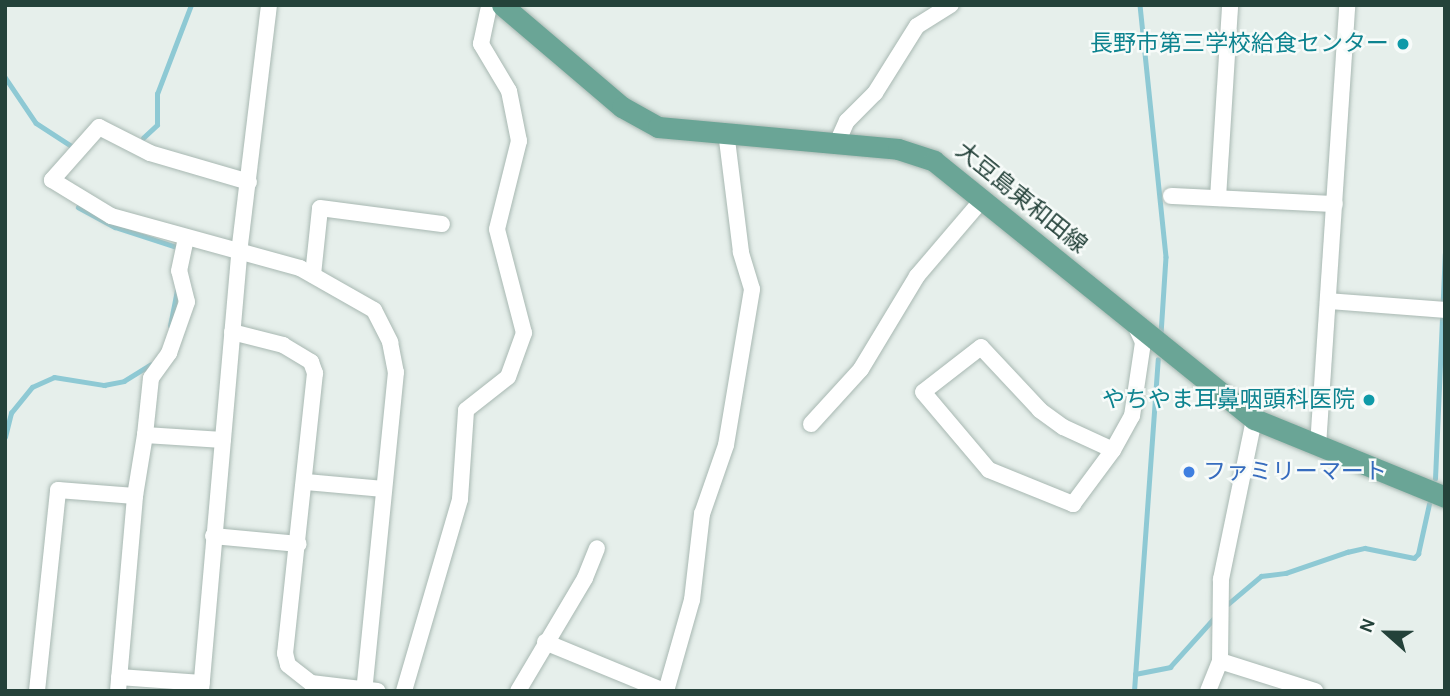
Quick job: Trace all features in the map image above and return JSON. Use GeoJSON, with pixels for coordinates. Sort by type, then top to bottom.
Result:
{"type":"FeatureCollection","features":[{"type":"Feature","properties":{"kind":"main road","name":"大豆島東和田線"},"geometry":{"type":"LineString","coordinates":[[502,5],[634,113],[658,127],[898,149],[934,161],[1254,419],[1445,496]]}},
{"type":"Feature","properties":{"kind":"street"},"geometry":{"type":"LineString","coordinates":[[186,238],[179,271],[187,302],[169,353],[151,378],[135,496],[118,684],[202,687],[239,253],[269,5]]}},
{"type":"Feature","properties":{"kind":"street"},"geometry":{"type":"LineString","coordinates":[[404,691],[460,499],[466,410],[508,377],[524,333],[497,229],[519,141],[509,91],[481,44],[489,5]]}},
{"type":"Feature","properties":{"kind":"street"},"geometry":{"type":"LineString","coordinates":[[837,143],[847,121],[875,93],[916,26],[951,5]]}},
{"type":"Feature","properties":{"kind":"street"},"geometry":{"type":"LineString","coordinates":[[1218,198],[1230,5]]}},
{"type":"Feature","properties":{"kind":"street"},"geometry":{"type":"LineString","coordinates":[[1318,446],[1347,5]]}},
{"type":"Feature","properties":{"kind":"street"},"geometry":{"type":"LineString","coordinates":[[232,332],[271,340],[311,362],[314,373],[306,482],[285,653],[288,666],[311,683],[369,690],[396,372],[390,342],[374,310],[313,275],[111,216],[52,180],[99,127],[150,153],[249,183]]}},
{"type":"Feature","properties":{"kind":"street"},"geometry":{"type":"LineString","coordinates":[[545,642],[665,691],[692,600],[702,514],[726,445],[752,289],[741,253],[726,132]]}},
{"type":"Feature","properties":{"kind":"street"},"geometry":{"type":"LineString","coordinates":[[1171,196],[1335,204]]}},
{"type":"Feature","properties":{"kind":"street"},"geometry":{"type":"LineString","coordinates":[[811,424],[861,369],[917,276],[982,200]]}},
{"type":"Feature","properties":{"kind":"street"},"geometry":{"type":"LineString","coordinates":[[313,275],[320,208],[442,225]]}},
{"type":"Feature","properties":{"kind":"street"},"geometry":{"type":"LineString","coordinates":[[1328,302],[1442,310]]}},
{"type":"Feature","properties":{"kind":"street"},"geometry":{"type":"LineString","coordinates":[[1113,450],[1063,427],[1040,410],[981,347],[923,392],[989,470],[1066,503],[1078,501],[1113,450],[1132,416],[1143,342],[1134,323]]}},
{"type":"Feature","properties":{"kind":"street"},"geometry":{"type":"LineString","coordinates":[[1208,691],[1220,661],[1221,579],[1254,419]]}},
{"type":"Feature","properties":{"kind":"street"},"geometry":{"type":"LineString","coordinates":[[145,435],[223,440]]}},
{"type":"Feature","properties":{"kind":"street"},"geometry":{"type":"LineString","coordinates":[[306,482],[384,489]]}},
{"type":"Feature","properties":{"kind":"street"},"geometry":{"type":"LineString","coordinates":[[37,691],[58,489],[135,496]]}},
{"type":"Feature","properties":{"kind":"street"},"geometry":{"type":"LineString","coordinates":[[213,536],[299,544]]}},
{"type":"Feature","properties":{"kind":"street"},"geometry":{"type":"LineString","coordinates":[[518,691],[585,578],[597,548]]}},
{"type":"Feature","properties":{"kind":"street"},"geometry":{"type":"LineString","coordinates":[[1220,661],[1315,691]]}},
{"type":"Feature","properties":{"kind":"waterway"},"geometry":{"type":"LineString","coordinates":[[143,138],[157,125],[157,94],[191,5]]}},
{"type":"Feature","properties":{"kind":"waterway"},"geometry":{"type":"LineString","coordinates":[[1140,5],[1166,257],[1161,334]]}},
{"type":"Feature","properties":{"kind":"waterway"},"geometry":{"type":"LineString","coordinates":[[5,77],[36,123],[73,147]]}},
{"type":"Feature","properties":{"kind":"waterway"},"geometry":{"type":"LineString","coordinates":[[78,207],[115,227],[180,248]]}},
{"type":"Feature","properties":{"kind":"waterway"},"geometry":{"type":"LineString","coordinates":[[1435,479],[1445,254]]}},
{"type":"Feature","properties":{"kind":"waterway"},"geometry":{"type":"LineString","coordinates":[[170,326],[177,291]]}},
{"type":"Feature","properties":{"kind":"waterway"},"geometry":{"type":"LineString","coordinates":[[1134,691],[1158,360]]}},
{"type":"Feature","properties":{"kind":"waterway"},"geometry":{"type":"LineString","coordinates":[[5,437],[11,413],[32,387],[54,377],[104,385],[124,381],[150,365]]}},
{"type":"Feature","properties":{"kind":"waterway"},"geometry":{"type":"LineString","coordinates":[[1228,604],[1261,576],[1286,573],[1347,552],[1365,548],[1414,558],[1418,554],[1429,504]]}},
{"type":"Feature","properties":{"kind":"waterway"},"geometry":{"type":"LineString","coordinates":[[1135,674],[1170,667],[1215,617]]}},
{"type":"Feature","properties":{"kind":"place","name":"長野市第三学校給食センター"},"geometry":{"type":"Point","coordinates":[1403,44]}},
{"type":"Feature","properties":{"kind":"place","name":"やちやま耳鼻咽頭科医院"},"geometry":{"type":"Point","coordinates":[1369,400]}},
{"type":"Feature","properties":{"kind":"place","name":"ファミリーマート"},"geometry":{"type":"Point","coordinates":[1189,472]}}]}
